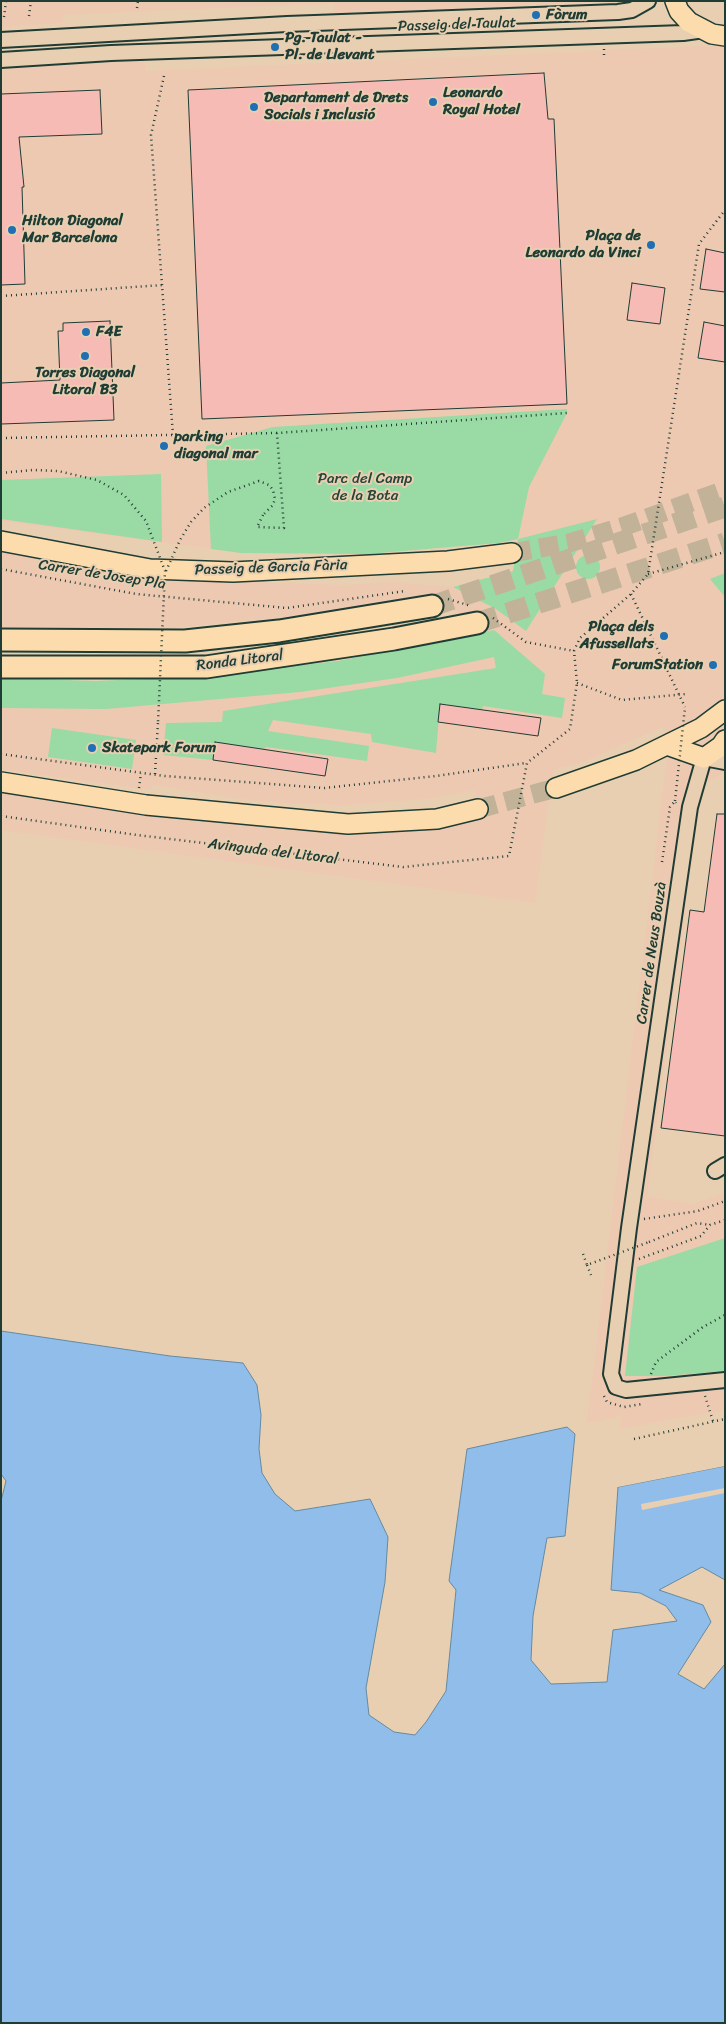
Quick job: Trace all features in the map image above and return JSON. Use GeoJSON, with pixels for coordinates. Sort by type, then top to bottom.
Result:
{"type":"FeatureCollection","features":[{"type":"Feature","properties":{"kind":"highway","name":"Ronda Litoral"},"geometry":{"type":"LineString","coordinates":[[1,640],[185,641],[279,632],[437,602]]}},
{"type":"Feature","properties":{"kind":"highway","name":"Ronda Litoral"},"geometry":{"type":"LineString","coordinates":[[1,667],[206,667],[394,639],[480,615]]}},
{"type":"Feature","properties":{"kind":"main road"},"geometry":{"type":"LineString","coordinates":[[674,1],[679,11],[689,22],[704,30],[725,36]]}},
{"type":"Feature","properties":{"kind":"main road","name":"Passeig de Garcia Fària"},"geometry":{"type":"LineString","coordinates":[[1,541],[150,569],[233,572],[448,561],[512,553]]}},
{"type":"Feature","properties":{"kind":"main road"},"geometry":{"type":"LineString","coordinates":[[556,788],[604,773],[668,745],[701,728],[725,710]]}},
{"type":"Feature","properties":{"kind":"main road"},"geometry":{"type":"LineString","coordinates":[[668,745],[704,758],[721,746],[725,740]]}},
{"type":"Feature","properties":{"kind":"main road"},"geometry":{"type":"LineString","coordinates":[[1,782],[137,804],[348,824],[437,819],[478,809]]}},
{"type":"Feature","properties":{"kind":"street","name":"Passeig del Taulat"},"geometry":{"type":"LineString","coordinates":[[1,40],[287,24],[618,12],[632,10],[648,1]]}},
{"type":"Feature","properties":{"kind":"street","name":"Passeig del Taulat"},"geometry":{"type":"LineString","coordinates":[[1,60],[308,45],[683,33],[704,30]]}},
{"type":"Feature","properties":{"kind":"street"},"geometry":{"type":"LineString","coordinates":[[704,758],[725,762]]}},
{"type":"Feature","properties":{"kind":"street","name":"Carrer de Neus Bouzà"},"geometry":{"type":"LineString","coordinates":[[644,1388],[626,1390],[616,1387],[611,1374],[631,1217],[690,807],[704,758]]}},
{"type":"Feature","properties":{"kind":"street"},"geometry":{"type":"LineString","coordinates":[[644,1388],[725,1380]]}},
{"type":"Feature","properties":{"kind":"path"},"geometry":{"type":"LineString","coordinates":[[4,17],[6,1]]}},
{"type":"Feature","properties":{"kind":"path"},"geometry":{"type":"LineString","coordinates":[[137,8],[138,1]]}},
{"type":"Feature","properties":{"kind":"path"},"geometry":{"type":"LineString","coordinates":[[29,16],[32,2]]}},
{"type":"Feature","properties":{"kind":"path"},"geometry":{"type":"LineString","coordinates":[[604,50],[604,59]]}},
{"type":"Feature","properties":{"kind":"path"},"geometry":{"type":"LineString","coordinates":[[164,76],[151,135],[173,435]]}},
{"type":"Feature","properties":{"kind":"path"},"geometry":{"type":"LineString","coordinates":[[1,754],[141,773],[324,788],[436,776],[527,762],[570,729],[577,683],[574,650],[580,638],[631,594],[648,574],[700,244],[725,210]]}},
{"type":"Feature","properties":{"kind":"path"},"geometry":{"type":"LineString","coordinates":[[1,296],[163,286]]}},
{"type":"Feature","properties":{"kind":"path"},"geometry":{"type":"LineString","coordinates":[[1,438],[277,433],[568,413]]}},
{"type":"Feature","properties":{"kind":"path"},"geometry":{"type":"LineString","coordinates":[[155,774],[165,571],[191,522],[204,508],[228,492],[259,481],[269,485],[273,490],[275,498],[273,505],[263,515],[257,527],[284,528],[277,433]]}},
{"type":"Feature","properties":{"kind":"path"},"geometry":{"type":"LineString","coordinates":[[1,473],[33,470],[58,471],[97,480],[112,487],[124,495],[146,522],[165,571]]}},
{"type":"Feature","properties":{"kind":"path"},"geometry":{"type":"LineString","coordinates":[[648,574],[725,552]]}},
{"type":"Feature","properties":{"kind":"path","name":"Carrer de Josep Pla"},"geometry":{"type":"LineString","coordinates":[[1,569],[136,594],[287,608],[401,591],[409,592]]}},
{"type":"Feature","properties":{"kind":"path"},"geometry":{"type":"LineString","coordinates":[[631,594],[685,707],[676,801],[670,807],[662,862]]}},
{"type":"Feature","properties":{"kind":"path"},"geometry":{"type":"LineString","coordinates":[[437,602],[457,600],[526,642],[574,650]]}},
{"type":"Feature","properties":{"kind":"path"},"geometry":{"type":"LineString","coordinates":[[577,683],[622,700],[686,694]]}},
{"type":"Feature","properties":{"kind":"path","name":"Avinguda del Litoral"},"geometry":{"type":"LineString","coordinates":[[1,816],[137,835],[403,867],[509,856],[527,762]]}},
{"type":"Feature","properties":{"kind":"path"},"geometry":{"type":"LineString","coordinates":[[139,788],[141,773]]}},
{"type":"Feature","properties":{"kind":"path"},"geometry":{"type":"LineString","coordinates":[[631,1217],[644,1219],[698,1210],[725,1201]]}},
{"type":"Feature","properties":{"kind":"path"},"geometry":{"type":"LineString","coordinates":[[587,1265],[697,1223],[710,1225],[725,1220]]}},
{"type":"Feature","properties":{"kind":"path"},"geometry":{"type":"LineString","coordinates":[[648,1257],[701,1236],[710,1225]]}},
{"type":"Feature","properties":{"kind":"path"},"geometry":{"type":"LineString","coordinates":[[583,1254],[592,1275]]}},
{"type":"Feature","properties":{"kind":"path"},"geometry":{"type":"LineString","coordinates":[[644,1388],[656,1362],[703,1327],[725,1315]]}},
{"type":"Feature","properties":{"kind":"path"},"geometry":{"type":"LineString","coordinates":[[706,1400],[712,1422]]}},
{"type":"Feature","properties":{"kind":"path"},"geometry":{"type":"LineString","coordinates":[[634,1439],[725,1419]]}},
{"type":"Feature","properties":{"kind":"shaded area"},"geometry":{"type":"Polygon","coordinates":[[[1,1],[627,1],[335,14],[334,3],[63,15],[63,23],[1,27],[1,1]]]}},
{"type":"Feature","properties":{"kind":"shaded area"},"geometry":{"type":"Polygon","coordinates":[[[725,45],[725,772],[702,786],[647,1196],[694,1204],[725,1192],[725,1410],[620,1429],[621,1416],[587,1423],[666,763],[663,727],[585,761],[553,770],[535,903],[1,830],[1,789],[336,829],[480,820],[475,790],[426,799],[346,805],[297,804],[248,800],[152,785],[151,790],[1,769],[1,678],[95,681],[195,677],[338,661],[493,630],[449,609],[370,605],[307,615],[168,628],[1,627],[1,550],[162,574],[187,580],[348,585],[388,582],[453,587],[513,571],[518,540],[367,554],[241,553],[1,521],[1,66],[145,60],[145,71],[725,45]]]}},
{"type":"Feature","properties":{"kind":"green space","name":"Parc del Camp de la Bota"},"geometry":{"type":"Polygon","coordinates":[[[567,409],[567,413],[529,487],[518,539],[499,543],[367,554],[241,553],[211,549],[206,446],[273,427],[567,409]]]}},
{"type":"Feature","properties":{"kind":"green space"},"geometry":{"type":"Polygon","coordinates":[[[161,474],[162,542],[1,519],[1,480],[161,474]]]}},
{"type":"Feature","properties":{"kind":"green space"},"geometry":{"type":"Polygon","coordinates":[[[597,519],[526,631],[496,609],[453,587],[513,571],[518,539],[597,519]]]}},
{"type":"Feature","properties":{"kind":"green space"},"geometry":{"type":"Polygon","coordinates":[[[588,555],[597,558],[600,567],[597,576],[588,579],[579,576],[576,567],[579,558],[588,555]]]}},
{"type":"Feature","properties":{"kind":"green space"},"geometry":{"type":"Polygon","coordinates":[[[725,573],[725,597],[710,579],[725,573]]]}},
{"type":"Feature","properties":{"kind":"green space"},"geometry":{"type":"Polygon","coordinates":[[[494,630],[545,674],[542,694],[565,698],[562,718],[483,706],[482,710],[440,704],[436,753],[372,742],[371,734],[273,720],[268,731],[369,746],[367,761],[266,747],[264,749],[215,743],[213,760],[163,755],[166,723],[222,722],[223,711],[496,668],[494,657],[397,678],[300,692],[106,709],[1,708],[1,678],[95,681],[195,677],[338,661],[494,630]]]}},
{"type":"Feature","properties":{"kind":"green space","name":"Skatepark Forum"},"geometry":{"type":"Polygon","coordinates":[[[52,728],[136,740],[132,769],[48,757],[52,728]]]}},
{"type":"Feature","properties":{"kind":"green space"},"geometry":{"type":"Polygon","coordinates":[[[725,1238],[725,1371],[664,1376],[625,1376],[637,1267],[725,1238]]]}},
{"type":"Feature","properties":{"kind":"water"},"geometry":{"type":"Polygon","coordinates":[[[1,1331],[170,1356],[243,1363],[257,1385],[261,1415],[259,1449],[262,1473],[275,1494],[295,1511],[370,1499],[388,1537],[385,1582],[366,1688],[369,1715],[394,1732],[415,1735],[426,1722],[446,1691],[456,1590],[449,1581],[467,1449],[567,1427],[575,1434],[565,1536],[547,1538],[533,1616],[531,1660],[551,1684],[607,1682],[613,1630],[677,1621],[666,1606],[640,1593],[611,1590],[618,1487],[725,1466],[725,1580],[702,1567],[659,1590],[703,1605],[711,1622],[678,1674],[704,1689],[725,1664],[725,2023],[1,2023],[1,1501],[6,1481],[1,1474],[1,1331]]]}},
{"type":"Feature","properties":{"kind":"pier"},"geometry":{"type":"Polygon","coordinates":[[[725,1463],[725,1466],[618,1487],[618,1484],[725,1463]]]}},
{"type":"Feature","properties":{"kind":"pier"},"geometry":{"type":"Polygon","coordinates":[[[725,1488],[725,1493],[642,1510],[641,1504],[725,1488]]]}},
{"type":"Feature","properties":{"kind":"building"},"geometry":{"type":"Polygon","coordinates":[[[544,73],[548,119],[554,119],[567,404],[202,419],[188,90],[544,73]]]}},
{"type":"Feature","properties":{"kind":"building","name":"Hilton Diagonal Mar Barcelona"},"geometry":{"type":"Polygon","coordinates":[[[100,90],[102,134],[19,137],[24,187],[22,187],[25,284],[1,285],[1,94],[100,90]]]}},
{"type":"Feature","properties":{"kind":"building"},"geometry":{"type":"Polygon","coordinates":[[[706,249],[725,253],[725,292],[700,289],[706,249]]]}},
{"type":"Feature","properties":{"kind":"building"},"geometry":{"type":"Polygon","coordinates":[[[632,283],[665,288],[660,324],[627,320],[632,283]]]}},
{"type":"Feature","properties":{"kind":"building","name":"Torres Diagonal Litoral B3"},"geometry":{"type":"Polygon","coordinates":[[[110,321],[114,420],[1,424],[1,383],[60,380],[58,331],[63,331],[63,323],[110,321]]]}},
{"type":"Feature","properties":{"kind":"building"},"geometry":{"type":"Polygon","coordinates":[[[704,322],[725,326],[725,362],[698,358],[704,322]]]}},
{"type":"Feature","properties":{"kind":"building"},"geometry":{"type":"Polygon","coordinates":[[[440,704],[541,718],[538,736],[438,722],[440,704]]]}},
{"type":"Feature","properties":{"kind":"building"},"geometry":{"type":"Polygon","coordinates":[[[215,742],[328,759],[325,776],[213,760],[215,742]]]}},
{"type":"Feature","properties":{"kind":"building"},"geometry":{"type":"Polygon","coordinates":[[[717,814],[725,814],[725,1136],[661,1128],[690,910],[704,912],[717,814]]]}},
{"type":"Feature","properties":{"kind":"tunnel"},"geometry":{"type":"LineString","coordinates":[[512,553],[569,543],[622,527],[725,490]]}},
{"type":"Feature","properties":{"kind":"tunnel"},"geometry":{"type":"LineString","coordinates":[[432,606],[725,507]]}},
{"type":"Feature","properties":{"kind":"tunnel"},"geometry":{"type":"LineString","coordinates":[[477,623],[725,543]]}},
{"type":"Feature","properties":{"kind":"tunnel"},"geometry":{"type":"LineString","coordinates":[[478,809],[556,788]]}},
{"type":"Feature","properties":{"kind":"place","name":"Fòrum"},"geometry":{"type":"Point","coordinates":[536,15]}},
{"type":"Feature","properties":{"kind":"place","name":"Pg. Taulat - Pl. de Llevant"},"geometry":{"type":"Point","coordinates":[275,47]}},
{"type":"Feature","properties":{"kind":"place","name":"Leonardo Royal Hotel"},"geometry":{"type":"Point","coordinates":[433,102]}},
{"type":"Feature","properties":{"kind":"place","name":"Departament de Drets Socials i Inclusió"},"geometry":{"type":"Point","coordinates":[254,107]}},
{"type":"Feature","properties":{"kind":"place","name":"Hilton Diagonal Mar Barcelona"},"geometry":{"type":"Point","coordinates":[12,230]}},
{"type":"Feature","properties":{"kind":"place","name":"Plaça de Leonardo da Vinci"},"geometry":{"type":"Point","coordinates":[651,245]}},
{"type":"Feature","properties":{"kind":"place","name":"F4E"},"geometry":{"type":"Point","coordinates":[86,332]}},
{"type":"Feature","properties":{"kind":"place","name":"Torres Diagonal Litoral B3"},"geometry":{"type":"Point","coordinates":[85,356]}},
{"type":"Feature","properties":{"kind":"place","name":"parking diagonal mar"},"geometry":{"type":"Point","coordinates":[164,446]}},
{"type":"Feature","properties":{"kind":"place","name":"Plaça dels Afussellats"},"geometry":{"type":"Point","coordinates":[664,636]}},
{"type":"Feature","properties":{"kind":"place","name":"ForumStation"},"geometry":{"type":"Point","coordinates":[713,665]}},
{"type":"Feature","properties":{"kind":"place","name":"Skatepark Forum"},"geometry":{"type":"Point","coordinates":[92,748]}}]}
